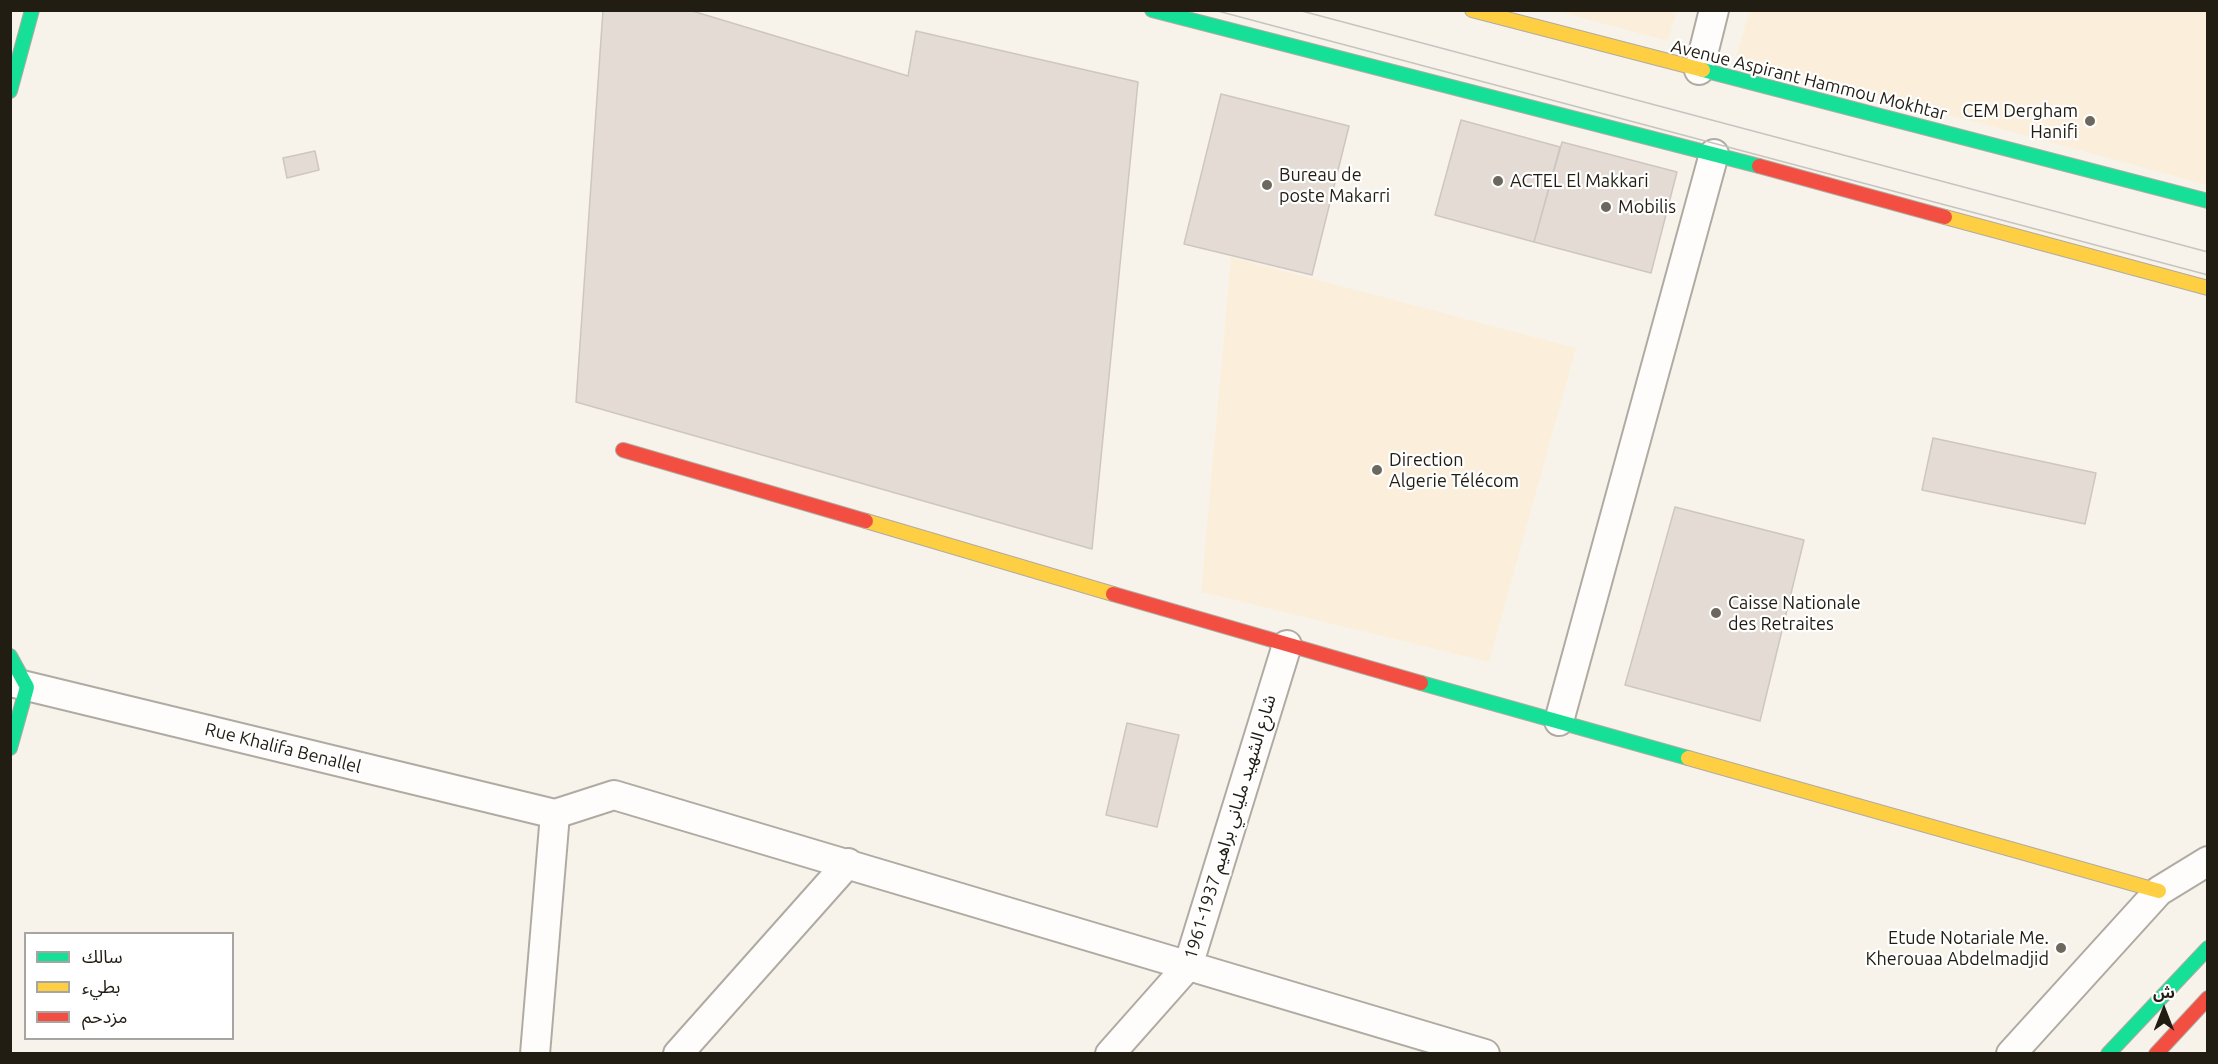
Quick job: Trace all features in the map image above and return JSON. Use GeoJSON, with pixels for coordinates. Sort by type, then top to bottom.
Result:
{"type":"FeatureCollection","features":[{"type":"Feature","properties":{"kind":"main road"},"geometry":{"type":"LineString","coordinates":[[10,91],[32,10]]}},
{"type":"Feature","properties":{"kind":"main road"},"geometry":{"type":"LineString","coordinates":[[1152,10],[1714,154],[2208,288]]}},
{"type":"Feature","properties":{"kind":"main road","name":"Avenue Aspirant Hammou Mokhtar"},"geometry":{"type":"LineString","coordinates":[[1472,10],[2208,201]]}},
{"type":"Feature","properties":{"kind":"main road"},"geometry":{"type":"LineString","coordinates":[[623,450],[1287,645],[2159,891]]}},
{"type":"Feature","properties":{"kind":"main road"},"geometry":{"type":"LineString","coordinates":[[10,656],[19,684],[10,748]]}},
{"type":"Feature","properties":{"kind":"main road"},"geometry":{"type":"LineString","coordinates":[[2108,1053],[2208,948]]}},
{"type":"Feature","properties":{"kind":"main road"},"geometry":{"type":"LineString","coordinates":[[2156,1053],[2208,998]]}},
{"type":"Feature","properties":{"kind":"street"},"geometry":{"type":"LineString","coordinates":[[1699,70],[1714,10]]}},
{"type":"Feature","properties":{"kind":"street"},"geometry":{"type":"LineString","coordinates":[[1558,721],[1714,154]]}},
{"type":"Feature","properties":{"kind":"street","name":"شارع الشهيد ملياني براهيم 1937-1961"},"geometry":{"type":"LineString","coordinates":[[1110,1053],[1188,966],[1287,645]]}},
{"type":"Feature","properties":{"kind":"street","name":"Rue Khalifa Benallel"},"geometry":{"type":"LineString","coordinates":[[19,684],[555,814]]}},
{"type":"Feature","properties":{"kind":"street"},"geometry":{"type":"LineString","coordinates":[[535,1053],[555,814],[614,795],[1485,1053]]}},
{"type":"Feature","properties":{"kind":"street"},"geometry":{"type":"LineString","coordinates":[[2011,1053],[2159,891],[2208,861]]}},
{"type":"Feature","properties":{"kind":"street"},"geometry":{"type":"LineString","coordinates":[[678,1053],[848,863]]}},
{"type":"Feature","properties":{"kind":"shaded area"},"geometry":{"type":"Polygon","coordinates":[[[1556,11],[1677,11],[1668,41],[1556,11]]]}},
{"type":"Feature","properties":{"kind":"shaded area","name":"CEM Dergham Hanifi"},"geometry":{"type":"Polygon","coordinates":[[[1749,11],[2207,11],[2207,185],[1736,57],[1749,11]]]}},
{"type":"Feature","properties":{"kind":"shaded area","name":"Direction Algerie Télécom"},"geometry":{"type":"Polygon","coordinates":[[[1231,257],[1576,348],[1489,662],[1201,592],[1231,257]]]}},
{"type":"Feature","properties":{"kind":"building"},"geometry":{"type":"Polygon","coordinates":[[[603,10],[689,10],[908,76],[916,31],[1138,82],[1092,549],[576,402],[603,10]]]}},
{"type":"Feature","properties":{"kind":"building","name":"Bureau de poste Makarri"},"geometry":{"type":"Polygon","coordinates":[[[1221,94],[1349,126],[1312,275],[1184,244],[1221,94]]]}},
{"type":"Feature","properties":{"kind":"building","name":"ACTEL El Makkari"},"geometry":{"type":"Polygon","coordinates":[[[1461,120],[1560,147],[1534,242],[1435,215],[1461,120]]]}},
{"type":"Feature","properties":{"kind":"building","name":"Mobilis"},"geometry":{"type":"Polygon","coordinates":[[[1562,142],[1677,172],[1651,273],[1534,242],[1562,142]]]}},
{"type":"Feature","properties":{"kind":"building"},"geometry":{"type":"Polygon","coordinates":[[[315,151],[319,170],[287,178],[283,158],[315,151]]]}},
{"type":"Feature","properties":{"kind":"building"},"geometry":{"type":"Polygon","coordinates":[[[1933,438],[2096,473],[2085,524],[1922,490],[1933,438]]]}},
{"type":"Feature","properties":{"kind":"building","name":"Caisse Nationale des Retraites"},"geometry":{"type":"Polygon","coordinates":[[[1675,507],[1804,540],[1760,721],[1625,685],[1675,507]]]}},
{"type":"Feature","properties":{"kind":"building"},"geometry":{"type":"Polygon","coordinates":[[[1127,723],[1179,735],[1157,827],[1106,815],[1127,723]]]}},
{"type":"Feature","properties":{"kind":"tram line"},"geometry":{"type":"LineString","coordinates":[[1214,10],[2208,275]]}},
{"type":"Feature","properties":{"kind":"tram line"},"geometry":{"type":"LineString","coordinates":[[1298,10],[2208,252]]}},
{"type":"Feature","properties":{"kind":"traffic: fast"},"geometry":{"type":"LineString","coordinates":[[10,91],[32,10]]}},
{"type":"Feature","properties":{"kind":"traffic: fast"},"geometry":{"type":"LineString","coordinates":[[1152,10],[1759,166]]}},
{"type":"Feature","properties":{"kind":"traffic: fast"},"geometry":{"type":"LineString","coordinates":[[1703,70],[2208,201]]}},
{"type":"Feature","properties":{"kind":"traffic: fast"},"geometry":{"type":"LineString","coordinates":[[10,656],[27,687],[10,748]]}},
{"type":"Feature","properties":{"kind":"traffic: fast"},"geometry":{"type":"LineString","coordinates":[[1421,683],[1688,758]]}},
{"type":"Feature","properties":{"kind":"traffic: fast"},"geometry":{"type":"LineString","coordinates":[[2108,1054],[2208,948]]}},
{"type":"Feature","properties":{"kind":"traffic: slow"},"geometry":{"type":"LineString","coordinates":[[1472,10],[1703,70]]}},
{"type":"Feature","properties":{"kind":"traffic: slow"},"geometry":{"type":"LineString","coordinates":[[1945,217],[2208,288]]}},
{"type":"Feature","properties":{"kind":"traffic: slow"},"geometry":{"type":"LineString","coordinates":[[866,521],[1113,594]]}},
{"type":"Feature","properties":{"kind":"traffic: slow"},"geometry":{"type":"LineString","coordinates":[[1688,758],[2159,891]]}},
{"type":"Feature","properties":{"kind":"traffic: jam"},"geometry":{"type":"LineString","coordinates":[[1759,166],[1945,217]]}},
{"type":"Feature","properties":{"kind":"traffic: jam"},"geometry":{"type":"LineString","coordinates":[[623,450],[866,521]]}},
{"type":"Feature","properties":{"kind":"traffic: jam"},"geometry":{"type":"LineString","coordinates":[[1113,594],[1421,683]]}},
{"type":"Feature","properties":{"kind":"traffic: jam"},"geometry":{"type":"LineString","coordinates":[[2156,1054],[2208,998]]}},
{"type":"Feature","properties":{"kind":"place","name":"CEM Dergham Hanifi"},"geometry":{"type":"Point","coordinates":[2090,121]}},
{"type":"Feature","properties":{"kind":"place","name":"ACTEL El Makkari"},"geometry":{"type":"Point","coordinates":[1498,181]}},
{"type":"Feature","properties":{"kind":"place","name":"Bureau de poste Makarri"},"geometry":{"type":"Point","coordinates":[1267,185]}},
{"type":"Feature","properties":{"kind":"place","name":"Mobilis"},"geometry":{"type":"Point","coordinates":[1606,207]}},
{"type":"Feature","properties":{"kind":"place","name":"Direction Algerie Télécom"},"geometry":{"type":"Point","coordinates":[1377,470]}},
{"type":"Feature","properties":{"kind":"place","name":"Caisse Nationale des Retraites"},"geometry":{"type":"Point","coordinates":[1716,613]}},
{"type":"Feature","properties":{"kind":"place","name":"Etude Notariale Me. Kherouaa Abdelmadjid"},"geometry":{"type":"Point","coordinates":[2061,948]}}]}
